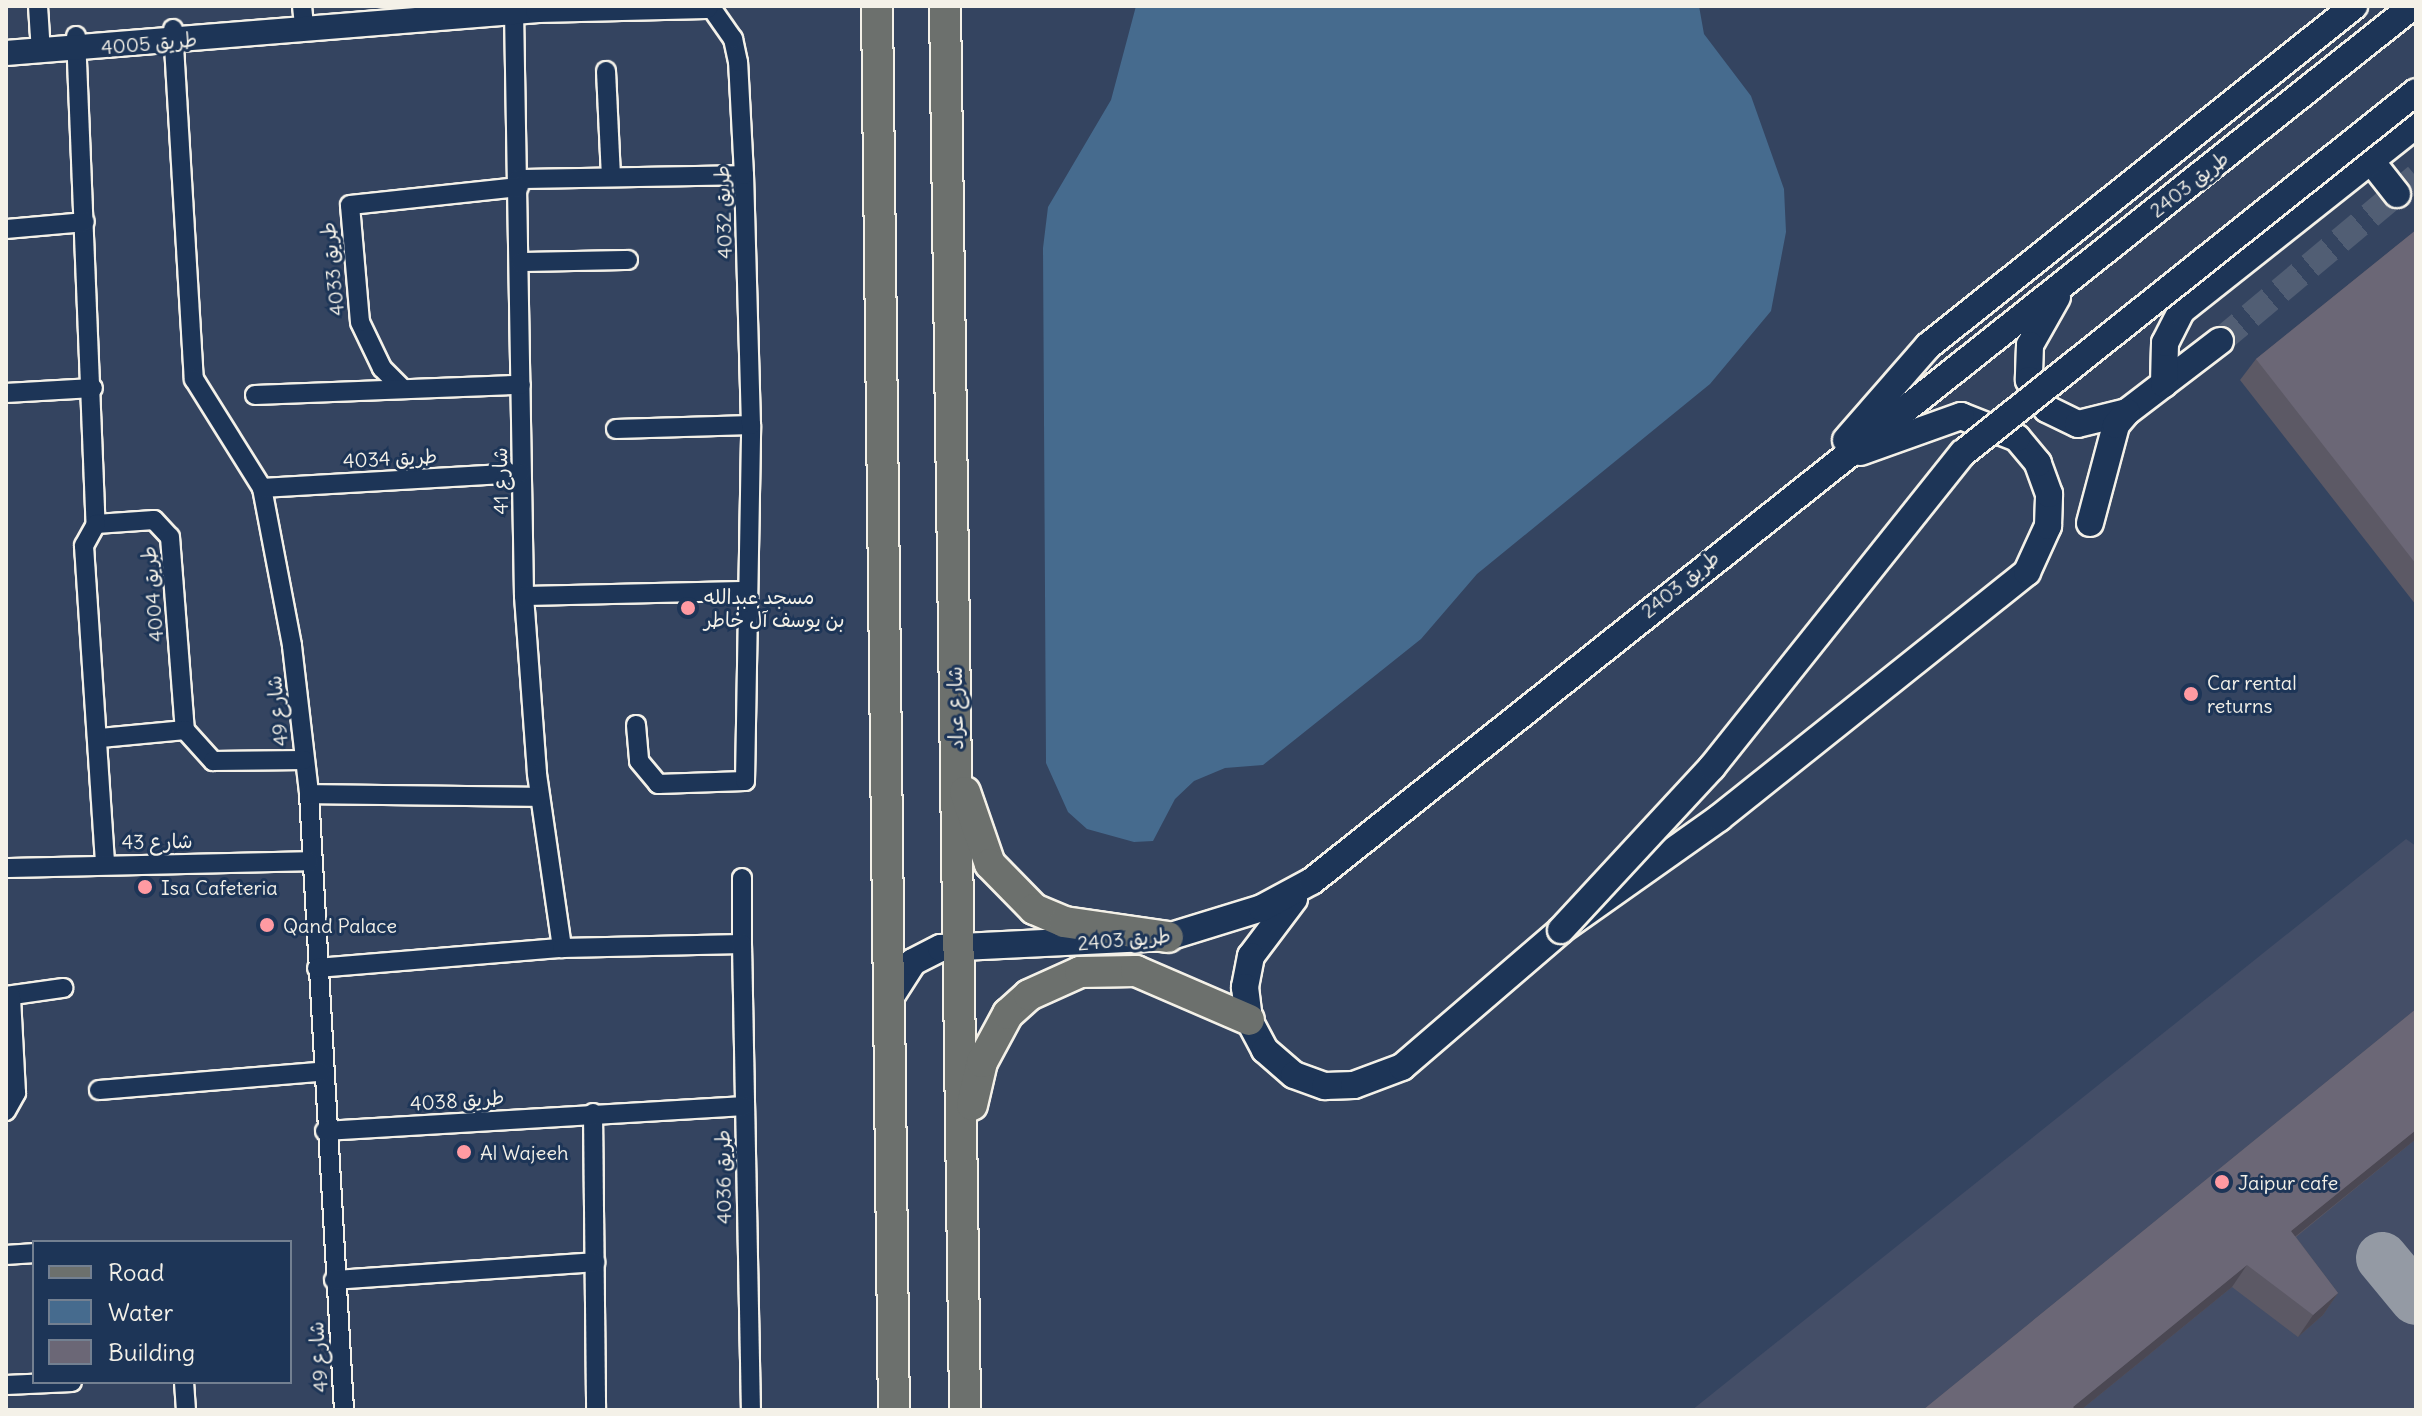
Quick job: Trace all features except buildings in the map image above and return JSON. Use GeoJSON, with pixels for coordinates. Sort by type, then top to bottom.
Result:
{"type":"FeatureCollection","features":[{"type":"Feature","properties":{"kind":"main road"},"geometry":{"type":"LineString","coordinates":[[877,6],[894,1410]]}},
{"type":"Feature","properties":{"kind":"main road","name":"شارع عراد"},"geometry":{"type":"LineString","coordinates":[[945,6],[965,1410]]}},
{"type":"Feature","properties":{"kind":"main road"},"geometry":{"type":"LineString","coordinates":[[1827,465],[1928,346],[2354,6]]}},
{"type":"Feature","properties":{"kind":"main road","name":"طريق 2403"},"geometry":{"type":"LineString","coordinates":[[888,1001],[913,962],[957,946],[1168,937],[1262,908],[1312,881],[1827,465],[2068,280],[2413,6]]}},
{"type":"Feature","properties":{"kind":"main road"},"geometry":{"type":"LineString","coordinates":[[1561,930],[1712,767],[1963,453],[2416,92]]}},
{"type":"Feature","properties":{"kind":"main road"},"geometry":{"type":"LineString","coordinates":[[2164,384],[2165,343],[2181,311],[2416,125]]}},
{"type":"Feature","properties":{"kind":"main road"},"geometry":{"type":"LineString","coordinates":[[2371,161],[2397,194]]}},
{"type":"Feature","properties":{"kind":"main road"},"geometry":{"type":"LineString","coordinates":[[2068,280],[2030,345],[2036,396],[2078,424],[2127,412]]}},
{"type":"Feature","properties":{"kind":"main road"},"geometry":{"type":"LineString","coordinates":[[2090,523],[2116,425],[2127,412],[2220,341]]}},
{"type":"Feature","properties":{"kind":"main road"},"geometry":{"type":"LineString","coordinates":[[1312,881],[1269,925],[1251,956],[1249,1020],[1265,1050],[1294,1075],[1354,1085],[1402,1067],[1561,930],[1719,818],[2027,572],[2048,526],[2049,494],[2038,463],[2017,438],[1989,423],[1961,416],[1928,424],[1827,465]]}},
{"type":"Feature","properties":{"kind":"main road"},"geometry":{"type":"LineString","coordinates":[[955,762],[990,864],[1007,887],[1064,922],[1168,937]]}},
{"type":"Feature","properties":{"kind":"main road"},"geometry":{"type":"LineString","coordinates":[[963,1174],[972,1101],[995,1031],[1053,981],[1080,972],[1136,971],[1249,1020]]}},
{"type":"Feature","properties":{"kind":"street"},"geometry":{"type":"LineString","coordinates":[[38,6],[41,46]]}},
{"type":"Feature","properties":{"kind":"street","name":"طريق 4005"},"geometry":{"type":"LineString","coordinates":[[6,53],[41,46],[299,20],[530,9],[708,6]]}},
{"type":"Feature","properties":{"kind":"street","name":"طريق 4032"},"geometry":{"type":"LineString","coordinates":[[636,725],[639,761],[658,784],[745,781],[743,591],[751,425],[744,175],[738,62],[733,39],[708,6]]}},
{"type":"Feature","properties":{"kind":"street","name":"شارع 41"},"geometry":{"type":"LineString","coordinates":[[530,9],[518,183],[524,596],[540,797],[562,948]]}},
{"type":"Feature","properties":{"kind":"street","name":"شارع 49"},"geometry":{"type":"LineString","coordinates":[[173,35],[194,379],[262,488],[292,646],[309,794],[309,861],[317,968],[320,1072],[344,1410]]}},
{"type":"Feature","properties":{"kind":"street"},"geometry":{"type":"LineString","coordinates":[[77,42],[96,524],[84,546],[100,738],[105,864]]}},
{"type":"Feature","properties":{"kind":"street","name":"طريق 4005"},"geometry":{"type":"LineString","coordinates":[[6,44],[41,46]]}},
{"type":"Feature","properties":{"kind":"street"},"geometry":{"type":"LineString","coordinates":[[606,71],[611,177]]}},
{"type":"Feature","properties":{"kind":"street"},"geometry":{"type":"LineString","coordinates":[[518,183],[611,177],[744,175]]}},
{"type":"Feature","properties":{"kind":"street","name":"طريق 4033"},"geometry":{"type":"LineString","coordinates":[[403,389],[382,368],[360,322],[350,205],[518,183]]}},
{"type":"Feature","properties":{"kind":"street"},"geometry":{"type":"LineString","coordinates":[[6,229],[85,222]]}},
{"type":"Feature","properties":{"kind":"street"},"geometry":{"type":"LineString","coordinates":[[520,262],[628,260]]}},
{"type":"Feature","properties":{"kind":"street"},"geometry":{"type":"LineString","coordinates":[[255,395],[521,385]]}},
{"type":"Feature","properties":{"kind":"street"},"geometry":{"type":"LineString","coordinates":[[6,393],[93,388]]}},
{"type":"Feature","properties":{"kind":"street"},"geometry":{"type":"LineString","coordinates":[[616,429],[751,425]]}},
{"type":"Feature","properties":{"kind":"street","name":"طريق 4034"},"geometry":{"type":"LineString","coordinates":[[262,488],[521,473]]}},
{"type":"Feature","properties":{"kind":"street","name":"طريق 4004"},"geometry":{"type":"LineString","coordinates":[[96,524],[154,520],[170,537],[185,730]]}},
{"type":"Feature","properties":{"kind":"street"},"geometry":{"type":"LineString","coordinates":[[524,596],[743,591]]}},
{"type":"Feature","properties":{"kind":"street"},"geometry":{"type":"LineString","coordinates":[[100,738],[185,730],[213,761],[304,760]]}},
{"type":"Feature","properties":{"kind":"street"},"geometry":{"type":"LineString","coordinates":[[309,794],[540,797]]}},
{"type":"Feature","properties":{"kind":"street","name":"شارع 43"},"geometry":{"type":"LineString","coordinates":[[6,868],[309,861]]}},
{"type":"Feature","properties":{"kind":"street","name":"طريق 4036"},"geometry":{"type":"LineString","coordinates":[[742,878],[751,1410]]}},
{"type":"Feature","properties":{"kind":"street"},"geometry":{"type":"LineString","coordinates":[[317,968],[562,948],[742,944]]}},
{"type":"Feature","properties":{"kind":"street"},"geometry":{"type":"LineString","coordinates":[[6,1111],[16,1093],[9,996],[63,988]]}},
{"type":"Feature","properties":{"kind":"street"},"geometry":{"type":"LineString","coordinates":[[99,1090],[320,1072]]}},
{"type":"Feature","properties":{"kind":"street","name":"طريق 4038"},"geometry":{"type":"LineString","coordinates":[[325,1131],[744,1106]]}},
{"type":"Feature","properties":{"kind":"street"},"geometry":{"type":"LineString","coordinates":[[593,1113],[596,1410]]}},
{"type":"Feature","properties":{"kind":"street"},"geometry":{"type":"LineString","coordinates":[[6,1255],[32,1253]]}},
{"type":"Feature","properties":{"kind":"street"},"geometry":{"type":"LineString","coordinates":[[334,1280],[595,1262]]}},
{"type":"Feature","properties":{"kind":"street"},"geometry":{"type":"LineString","coordinates":[[6,1385],[32,1384]]}},
{"type":"Feature","properties":{"kind":"street"},"geometry":{"type":"LineString","coordinates":[[184,1384],[186,1410]]}},
{"type":"Feature","properties":{"kind":"shaded area"},"geometry":{"type":"Polygon","coordinates":[[[2406,839],[2416,846],[2416,1410],[1692,1410],[2406,839]]]}},
{"type":"Feature","properties":{"kind":"water"},"geometry":{"type":"Polygon","coordinates":[[[1136,6],[1699,6],[1704,34],[1751,96],[1784,189],[1786,232],[1771,311],[1710,384],[1477,574],[1421,639],[1263,765],[1225,768],[1194,781],[1175,799],[1153,841],[1134,842],[1087,829],[1068,812],[1046,763],[1043,248],[1048,207],[1111,100],[1136,6]]]}},
{"type":"Feature","properties":{"kind":"taxiway"},"geometry":{"type":"LineString","coordinates":[[2382,1258],[2416,1299]]}},
{"type":"Feature","properties":{"kind":"tunnel"},"geometry":{"type":"LineString","coordinates":[[2220,341],[2416,177]]}},
{"type":"Feature","properties":{"kind":"place","name":"مسجد عبدالله بن يوسف آل خاطر"},"geometry":{"type":"Point","coordinates":[688,608]}},
{"type":"Feature","properties":{"kind":"place","name":"Car rental returns"},"geometry":{"type":"Point","coordinates":[2191,694]}},
{"type":"Feature","properties":{"kind":"place","name":"Isa Cafeteria"},"geometry":{"type":"Point","coordinates":[145,887]}},
{"type":"Feature","properties":{"kind":"place","name":"Qand Palace"},"geometry":{"type":"Point","coordinates":[267,925]}},
{"type":"Feature","properties":{"kind":"place","name":"Al Wajeeh"},"geometry":{"type":"Point","coordinates":[464,1152]}},
{"type":"Feature","properties":{"kind":"place","name":"Jaipur cafe"},"geometry":{"type":"Point","coordinates":[2222,1182]}}]}
